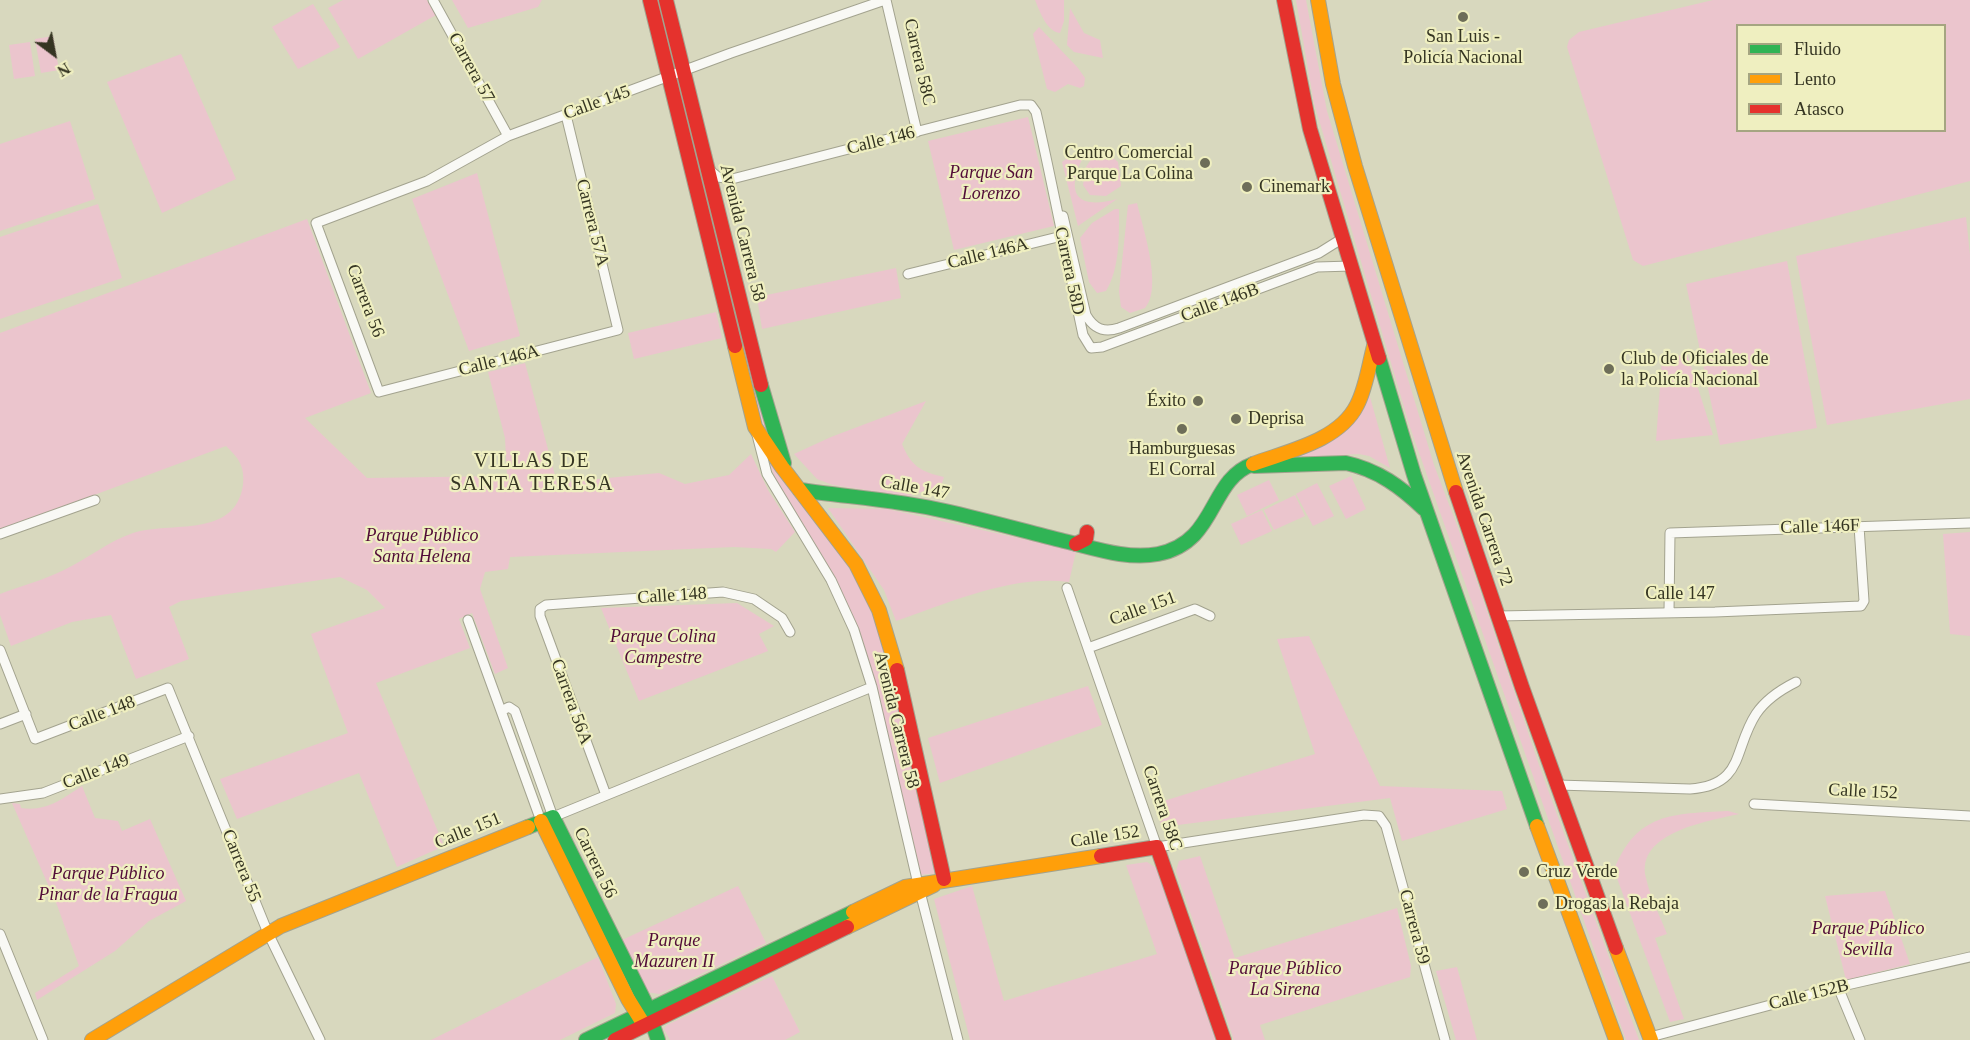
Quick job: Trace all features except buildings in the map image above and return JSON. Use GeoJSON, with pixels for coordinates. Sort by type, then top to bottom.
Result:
{"type":"FeatureCollection","features":[{"type":"Feature","properties":{"kind":"main road","name":"Avenida Carrera 58"},"geometry":{"type":"LineString","coordinates":[[651,0],[755,426],[862,575],[883,621],[917,752],[944,879]]}},
{"type":"Feature","properties":{"kind":"main road","name":"Avenida Carrera 58"},"geometry":{"type":"LineString","coordinates":[[666,0],[771,424],[788,474]]}},
{"type":"Feature","properties":{"kind":"main road"},"geometry":{"type":"LineString","coordinates":[[1284,0],[1299,85],[1343,238],[1428,513],[1544,846],[1616,1040]]}},
{"type":"Feature","properties":{"kind":"main road","name":"Avenida Carrera 72"},"geometry":{"type":"LineString","coordinates":[[1318,0],[1338,111],[1436,434],[1498,616],[1650,1039]]}},
{"type":"Feature","properties":{"kind":"main road"},"geometry":{"type":"LineString","coordinates":[[1243,466],[1312,443],[1341,426],[1357,405],[1375,344]]}},
{"type":"Feature","properties":{"kind":"main road"},"geometry":{"type":"LineString","coordinates":[[1243,466],[1346,463],[1360,465],[1387,478],[1428,513]]}},
{"type":"Feature","properties":{"kind":"main road","name":"Calle 147"},"geometry":{"type":"LineString","coordinates":[[800,490],[902,502],[1022,529],[1083,538],[1121,555],[1145,556],[1171,550],[1195,535],[1210,516],[1227,482],[1243,466]]}},
{"type":"Feature","properties":{"kind":"main road","name":"Calle 151"},"geometry":{"type":"LineString","coordinates":[[92,1040],[268,933],[348,892],[547,819]]}},
{"type":"Feature","properties":{"kind":"main road","name":"Carrera 56"},"geometry":{"type":"LineString","coordinates":[[547,819],[657,1040]]}},
{"type":"Feature","properties":{"kind":"main road","name":"Calle 152"},"geometry":{"type":"LineString","coordinates":[[586,1040],[645,1018],[905,887],[919,889],[944,879],[1156,847]]}},
{"type":"Feature","properties":{"kind":"main road","name":"Carrera 58C"},"geometry":{"type":"LineString","coordinates":[[1156,847],[1224,1040]]}},
{"type":"Feature","properties":{"kind":"main road","name":"Calle 152"},"geometry":{"type":"LineString","coordinates":[[615,1040],[645,1018]]}},
{"type":"Feature","properties":{"kind":"street","name":"Carrera 57"},"geometry":{"type":"LineString","coordinates":[[433,0],[508,136]]}},
{"type":"Feature","properties":{"kind":"street","name":"Calle 145"},"geometry":{"type":"LineString","coordinates":[[316,223],[427,181],[508,136],[886,0]]}},
{"type":"Feature","properties":{"kind":"street","name":"Carrera 58C"},"geometry":{"type":"LineString","coordinates":[[886,0],[917,132]]}},
{"type":"Feature","properties":{"kind":"street","name":"Calle 146"},"geometry":{"type":"LineString","coordinates":[[732,179],[1020,105],[1031,105]]}},
{"type":"Feature","properties":{"kind":"street","name":"Carrera 58D"},"geometry":{"type":"LineString","coordinates":[[1031,105],[1036,112],[1064,235],[1086,315],[1098,329]]}},
{"type":"Feature","properties":{"kind":"street","name":"Carrera 57A"},"geometry":{"type":"LineString","coordinates":[[566,115],[618,330]]}},
{"type":"Feature","properties":{"kind":"street"},"geometry":{"type":"LineString","coordinates":[[707,168],[718,177],[732,179]]}},
{"type":"Feature","properties":{"kind":"street"},"geometry":{"type":"LineString","coordinates":[[715,199],[732,179]]}},
{"type":"Feature","properties":{"kind":"street","name":"Carrera 56"},"geometry":{"type":"LineString","coordinates":[[316,223],[379,392]]}},
{"type":"Feature","properties":{"kind":"street","name":"Carrera 58D"},"geometry":{"type":"LineString","coordinates":[[1064,235],[1083,335],[1090,348]]}},
{"type":"Feature","properties":{"kind":"street","name":"Calle 146A"},"geometry":{"type":"LineString","coordinates":[[908,274],[1064,235]]}},
{"type":"Feature","properties":{"kind":"street","name":"Calle 146B"},"geometry":{"type":"LineString","coordinates":[[1098,329],[1119,328],[1292,264],[1325,251],[1343,238]]}},
{"type":"Feature","properties":{"kind":"street"},"geometry":{"type":"LineString","coordinates":[[1292,264],[1295,275]]}},
{"type":"Feature","properties":{"kind":"street","name":"Calle 146B"},"geometry":{"type":"LineString","coordinates":[[1090,348],[1102,347],[1295,275],[1325,266],[1352,266]]}},
{"type":"Feature","properties":{"kind":"street","name":"Calle 146A"},"geometry":{"type":"LineString","coordinates":[[379,392],[618,330]]}},
{"type":"Feature","properties":{"kind":"street","name":"Avenida Carrera 58"},"geometry":{"type":"LineString","coordinates":[[755,426],[767,474],[831,580],[854,630],[872,687],[919,889],[958,1040]]}},
{"type":"Feature","properties":{"kind":"street"},"geometry":{"type":"LineString","coordinates":[[0,534],[95,500]]}},
{"type":"Feature","properties":{"kind":"street","name":"Calle 146F"},"geometry":{"type":"LineString","coordinates":[[1669,612],[1670,534],[1970,523]]}},
{"type":"Feature","properties":{"kind":"street","name":"Calle 147"},"geometry":{"type":"LineString","coordinates":[[1498,616],[1861,606],[1864,601],[1859,526]]}},
{"type":"Feature","properties":{"kind":"street","name":"Carrera 58C"},"geometry":{"type":"LineString","coordinates":[[1067,588],[1156,847]]}},
{"type":"Feature","properties":{"kind":"street","name":"Calle 148"},"geometry":{"type":"LineString","coordinates":[[540,609],[546,605],[723,592],[754,599],[782,618],[790,633]]}},
{"type":"Feature","properties":{"kind":"street","name":"Carrera 56A"},"geometry":{"type":"LineString","coordinates":[[540,609],[540,616],[606,795]]}},
{"type":"Feature","properties":{"kind":"street","name":"Calle 151"},"geometry":{"type":"LineString","coordinates":[[1088,648],[1196,609],[1210,616]]}},
{"type":"Feature","properties":{"kind":"street","name":"Carrera 56"},"geometry":{"type":"LineString","coordinates":[[468,620],[503,710],[508,707],[515,711],[547,819]]}},
{"type":"Feature","properties":{"kind":"street"},"geometry":{"type":"LineString","coordinates":[[0,650],[26,714],[0,724]]}},
{"type":"Feature","properties":{"kind":"street"},"geometry":{"type":"LineString","coordinates":[[1558,785],[1690,789],[1705,788],[1717,783],[1737,763],[1756,715],[1777,692],[1796,682]]}},
{"type":"Feature","properties":{"kind":"street","name":"Calle 151"},"geometry":{"type":"LineString","coordinates":[[547,819],[872,687]]}},
{"type":"Feature","properties":{"kind":"street","name":"Calle 148"},"geometry":{"type":"LineString","coordinates":[[26,714],[35,739],[168,688]]}},
{"type":"Feature","properties":{"kind":"street","name":"Carrera 55"},"geometry":{"type":"LineString","coordinates":[[168,688],[268,933],[320,1040]]}},
{"type":"Feature","properties":{"kind":"street","name":"Calle 149"},"geometry":{"type":"LineString","coordinates":[[0,799],[43,793],[189,736]]}},
{"type":"Feature","properties":{"kind":"street","name":"Calle 152"},"geometry":{"type":"LineString","coordinates":[[1754,804],[1970,816]]}},
{"type":"Feature","properties":{"kind":"street","name":"Calle 152"},"geometry":{"type":"LineString","coordinates":[[1156,847],[1364,815],[1378,816]]}},
{"type":"Feature","properties":{"kind":"street","name":"Carrera 59"},"geometry":{"type":"LineString","coordinates":[[1378,816],[1386,826],[1445,1040]]}},
{"type":"Feature","properties":{"kind":"street"},"geometry":{"type":"LineString","coordinates":[[0,933],[43,1040]]}},
{"type":"Feature","properties":{"kind":"street","name":"Calle 152B"},"geometry":{"type":"LineString","coordinates":[[1650,1039],[1838,987],[1970,957]]}},
{"type":"Feature","properties":{"kind":"street"},"geometry":{"type":"LineString","coordinates":[[1838,987],[1860,1040]]}},
{"type":"Feature","properties":{"kind":"green space"},"geometry":{"type":"Polygon","coordinates":[[[343,0],[427,0],[436,15],[358,59],[328,8],[343,0]]]}},
{"type":"Feature","properties":{"kind":"green space"},"geometry":{"type":"Polygon","coordinates":[[[452,0],[542,0],[538,7],[468,28],[452,0]]]}},
{"type":"Feature","properties":{"kind":"green space"},"geometry":{"type":"Polygon","coordinates":[[[1035,0],[1064,0],[1064,21],[1060,33],[1051,29],[1035,0]]]}},
{"type":"Feature","properties":{"kind":"green space"},"geometry":{"type":"Polygon","coordinates":[[[1296,0],[1306,0],[1327,111],[1434,465],[1467,552],[1539,765],[1639,1040],[1626,1040],[1410,427],[1314,103],[1296,0]]]}},
{"type":"Feature","properties":{"kind":"green space"},"geometry":{"type":"Polygon","coordinates":[[[1713,0],[1970,0],[1970,181],[1643,266],[1633,260],[1567,47],[1569,40],[1579,32],[1713,0]]]}},
{"type":"Feature","properties":{"kind":"green space"},"geometry":{"type":"Polygon","coordinates":[[[313,4],[340,47],[298,69],[272,27],[313,4]]]}},
{"type":"Feature","properties":{"kind":"green space"},"geometry":{"type":"Polygon","coordinates":[[[1070,8],[1084,33],[1100,40],[1103,58],[1074,52],[1067,45],[1070,8]]]}},
{"type":"Feature","properties":{"kind":"green space"},"geometry":{"type":"Polygon","coordinates":[[[1039,27],[1078,68],[1085,78],[1084,86],[1080,88],[1068,84],[1055,92],[1047,89],[1033,34],[1039,27]]]}},
{"type":"Feature","properties":{"kind":"green space"},"geometry":{"type":"Polygon","coordinates":[[[53,36],[59,70],[41,73],[35,39],[53,36]]]}},
{"type":"Feature","properties":{"kind":"green space"},"geometry":{"type":"Polygon","coordinates":[[[30,42],[35,76],[14,79],[9,45],[30,42]]]}},
{"type":"Feature","properties":{"kind":"green space"},"geometry":{"type":"Polygon","coordinates":[[[181,54],[236,179],[162,213],[107,82],[181,54]]]}},
{"type":"Feature","properties":{"kind":"green space"},"geometry":{"type":"Polygon","coordinates":[[[685,100],[775,447],[759,418],[679,101],[685,100]]]}},
{"type":"Feature","properties":{"kind":"green space","name":"Parque San Lorenzo"},"geometry":{"type":"Polygon","coordinates":[[[1028,117],[1054,226],[954,250],[928,141],[1028,117]]]}},
{"type":"Feature","properties":{"kind":"green space"},"geometry":{"type":"Polygon","coordinates":[[[70,121],[95,199],[0,231],[0,144],[70,121]]]}},
{"type":"Feature","properties":{"kind":"green space"},"geometry":{"type":"Polygon","coordinates":[[[1085,153],[1075,182],[1079,197],[1091,202],[1117,199],[1078,226],[1062,162],[1072,155],[1085,153]]]}},
{"type":"Feature","properties":{"kind":"green space"},"geometry":{"type":"Polygon","coordinates":[[[1107,153],[1118,162],[1121,186],[1106,196],[1090,195],[1083,185],[1086,167],[1094,155],[1107,153]]]}},
{"type":"Feature","properties":{"kind":"green space"},"geometry":{"type":"Polygon","coordinates":[[[477,173],[520,336],[469,351],[412,199],[477,173]]]}},
{"type":"Feature","properties":{"kind":"green space"},"geometry":{"type":"Polygon","coordinates":[[[1137,203],[1150,257],[1152,287],[1150,299],[1145,308],[1130,313],[1121,307],[1119,291],[1128,205],[1137,203]]]}},
{"type":"Feature","properties":{"kind":"green space"},"geometry":{"type":"Polygon","coordinates":[[[98,204],[122,278],[0,319],[0,237],[98,204]]]}},
{"type":"Feature","properties":{"kind":"green space"},"geometry":{"type":"Polygon","coordinates":[[[1115,209],[1119,209],[1119,240],[1114,272],[1106,291],[1097,293],[1089,282],[1080,238],[1092,223],[1115,209]]]}},
{"type":"Feature","properties":{"kind":"green space"},"geometry":{"type":"Polygon","coordinates":[[[1966,217],[1970,255],[1970,399],[1827,425],[1796,256],[1966,217]]]}},
{"type":"Feature","properties":{"kind":"green space","name":"Parque Público Santa Helena"},"geometry":{"type":"Polygon","coordinates":[[[307,219],[371,393],[305,418],[367,478],[507,476],[505,438],[488,372],[525,363],[557,483],[659,473],[685,484],[729,475],[751,454],[768,490],[795,532],[776,552],[771,549],[734,547],[510,557],[508,569],[485,572],[480,589],[508,668],[495,674],[472,613],[459,619],[470,648],[376,683],[444,846],[397,867],[359,773],[237,819],[220,779],[348,733],[311,634],[385,608],[367,590],[340,577],[181,601],[169,607],[189,659],[136,679],[111,615],[72,622],[11,646],[0,615],[0,594],[56,574],[124,536],[148,530],[199,525],[215,521],[228,514],[238,502],[243,485],[243,473],[240,463],[226,446],[0,530],[0,333],[307,219]]]}},
{"type":"Feature","properties":{"kind":"green space"},"geometry":{"type":"Polygon","coordinates":[[[1787,261],[1817,428],[1720,445],[1686,284],[1787,261]]]}},
{"type":"Feature","properties":{"kind":"green space"},"geometry":{"type":"Polygon","coordinates":[[[896,268],[901,298],[762,329],[757,297],[896,268]]]}},
{"type":"Feature","properties":{"kind":"green space"},"geometry":{"type":"Polygon","coordinates":[[[716,312],[722,338],[634,359],[628,333],[716,312]]]}},
{"type":"Feature","properties":{"kind":"green space"},"geometry":{"type":"Polygon","coordinates":[[[1687,354],[1713,435],[1656,441],[1662,359],[1687,354]]]}},
{"type":"Feature","properties":{"kind":"green space"},"geometry":{"type":"Polygon","coordinates":[[[1368,390],[1390,468],[1369,456],[1359,454],[1277,458],[1332,441],[1345,431],[1368,390]]]}},
{"type":"Feature","properties":{"kind":"green space"},"geometry":{"type":"Polygon","coordinates":[[[926,401],[902,444],[909,458],[918,467],[944,477],[941,486],[908,496],[833,485],[817,479],[794,454],[831,437],[926,401]]]}},
{"type":"Feature","properties":{"kind":"green space"},"geometry":{"type":"Polygon","coordinates":[[[765,453],[852,568],[871,604],[895,686],[938,873],[920,875],[854,619],[823,557],[780,490],[765,453]]]}},
{"type":"Feature","properties":{"kind":"green space"},"geometry":{"type":"Polygon","coordinates":[[[1351,476],[1366,509],[1346,519],[1329,486],[1351,476]]]}},
{"type":"Feature","properties":{"kind":"green space"},"geometry":{"type":"Polygon","coordinates":[[[1269,480],[1279,500],[1247,516],[1237,495],[1269,480]]]}},
{"type":"Feature","properties":{"kind":"green space"},"geometry":{"type":"Polygon","coordinates":[[[1317,483],[1334,516],[1313,526],[1296,494],[1317,483]]]}},
{"type":"Feature","properties":{"kind":"green space"},"geometry":{"type":"Polygon","coordinates":[[[1295,495],[1305,516],[1274,530],[1264,510],[1295,495]]]}},
{"type":"Feature","properties":{"kind":"green space"},"geometry":{"type":"Polygon","coordinates":[[[828,508],[887,509],[1076,551],[1069,582],[1026,582],[1003,586],[896,621],[884,590],[828,508]]]}},
{"type":"Feature","properties":{"kind":"green space"},"geometry":{"type":"Polygon","coordinates":[[[1262,510],[1272,531],[1241,545],[1231,524],[1262,510]]]}},
{"type":"Feature","properties":{"kind":"green space"},"geometry":{"type":"Polygon","coordinates":[[[1970,532],[1970,636],[1950,634],[1943,534],[1970,532]]]}},
{"type":"Feature","properties":{"kind":"green space","name":"Parque Colina Campestre"},"geometry":{"type":"Polygon","coordinates":[[[737,603],[774,626],[759,634],[768,651],[639,701],[601,608],[737,603]]]}},
{"type":"Feature","properties":{"kind":"green space"},"geometry":{"type":"Polygon","coordinates":[[[1309,636],[1380,786],[1502,791],[1507,809],[1402,841],[1390,798],[1162,827],[1154,804],[1315,754],[1277,639],[1309,636]]]}},
{"type":"Feature","properties":{"kind":"green space"},"geometry":{"type":"Polygon","coordinates":[[[1088,686],[1102,725],[940,783],[928,738],[1088,686]]]}},
{"type":"Feature","properties":{"kind":"green space","name":"Parque Público Pinar de la Fragua"},"geometry":{"type":"Polygon","coordinates":[[[82,786],[95,818],[118,821],[122,831],[150,819],[186,901],[149,921],[115,951],[37,1000],[35,993],[79,966],[57,905],[12,803],[20,804],[21,808],[38,808],[61,800],[82,786]]]}},
{"type":"Feature","properties":{"kind":"green space"},"geometry":{"type":"Polygon","coordinates":[[[1728,811],[1739,814],[1710,820],[1677,831],[1663,839],[1652,850],[1646,862],[1648,885],[1667,934],[1655,938],[1684,1019],[1670,1022],[1614,870],[1623,851],[1634,837],[1659,820],[1690,813],[1728,811]]]}},
{"type":"Feature","properties":{"kind":"green space","name":"Parque Público La Sirena"},"geometry":{"type":"Polygon","coordinates":[[[1200,856],[1235,958],[1397,908],[1411,966],[1410,977],[1260,1025],[1265,1040],[1234,1040],[1176,871],[1179,861],[1200,856]]]}},
{"type":"Feature","properties":{"kind":"green space"},"geometry":{"type":"Polygon","coordinates":[[[1147,862],[1158,869],[1218,1040],[970,1040],[934,899],[972,886],[1004,1001],[1157,954],[1126,865],[1147,862]]]}},
{"type":"Feature","properties":{"kind":"green space","name":"Parque Mazuren II"},"geometry":{"type":"Polygon","coordinates":[[[738,886],[766,943],[659,994],[646,992],[622,940],[738,886]]]}},
{"type":"Feature","properties":{"kind":"green space","name":"Parque Público Sevilla"},"geometry":{"type":"Polygon","coordinates":[[[1885,891],[1910,964],[1846,980],[1825,896],[1885,891]]]}},
{"type":"Feature","properties":{"kind":"green space","name":"Parque Mazuren II"},"geometry":{"type":"Polygon","coordinates":[[[598,957],[616,1004],[615,1013],[560,1040],[431,1040],[598,957]]]}},
{"type":"Feature","properties":{"kind":"green space"},"geometry":{"type":"Polygon","coordinates":[[[1457,967],[1477,1040],[1456,1040],[1436,971],[1457,967]]]}},
{"type":"Feature","properties":{"kind":"green space","name":"Parque Mazuren II"},"geometry":{"type":"Polygon","coordinates":[[[772,976],[800,1032],[785,1040],[670,1040],[664,1029],[667,1025],[772,976]]]}},
{"type":"Feature","properties":{"kind":"traffic: fast"},"geometry":{"type":"LineString","coordinates":[[1379,358],[1414,475],[1537,826]]}},
{"type":"Feature","properties":{"kind":"traffic: fast"},"geometry":{"type":"LineString","coordinates":[[761,385],[784,463]]}},
{"type":"Feature","properties":{"kind":"traffic: fast"},"geometry":{"type":"LineString","coordinates":[[1254,466],[1346,463],[1358,466],[1388,480],[1424,509]]}},
{"type":"Feature","properties":{"kind":"traffic: fast"},"geometry":{"type":"LineString","coordinates":[[800,490],[927,507],[1099,550],[1146,555],[1158,554],[1177,547],[1192,537],[1203,524],[1228,483],[1238,472],[1253,464]]}},
{"type":"Feature","properties":{"kind":"traffic: fast"},"geometry":{"type":"LineString","coordinates":[[528,827],[553,817],[645,1002],[658,1040]]}},
{"type":"Feature","properties":{"kind":"traffic: fast"},"geometry":{"type":"LineString","coordinates":[[586,1040],[853,912]]}},
{"type":"Feature","properties":{"kind":"traffic: slow"},"geometry":{"type":"LineString","coordinates":[[1318,0],[1333,84],[1355,166],[1456,492]]}},
{"type":"Feature","properties":{"kind":"traffic: slow"},"geometry":{"type":"LineString","coordinates":[[735,346],[755,427],[782,467],[856,564],[879,610],[897,670]]}},
{"type":"Feature","properties":{"kind":"traffic: slow"},"geometry":{"type":"LineString","coordinates":[[1253,464],[1297,449],[1338,428],[1357,405],[1363,391],[1374,346]]}},
{"type":"Feature","properties":{"kind":"traffic: slow"},"geometry":{"type":"LineString","coordinates":[[541,821],[628,999],[641,1020]]}},
{"type":"Feature","properties":{"kind":"traffic: slow"},"geometry":{"type":"LineString","coordinates":[[1537,826],[1616,1040]]}},
{"type":"Feature","properties":{"kind":"traffic: slow"},"geometry":{"type":"LineString","coordinates":[[92,1040],[281,926],[528,827]]}},
{"type":"Feature","properties":{"kind":"traffic: slow"},"geometry":{"type":"LineString","coordinates":[[853,912],[905,887],[1101,856]]}},
{"type":"Feature","properties":{"kind":"traffic: slow"},"geometry":{"type":"LineString","coordinates":[[847,927],[934,885]]}},
{"type":"Feature","properties":{"kind":"traffic: slow"},"geometry":{"type":"LineString","coordinates":[[1616,948],[1651,1040]]}},
{"type":"Feature","properties":{"kind":"traffic: jam"},"geometry":{"type":"LineString","coordinates":[[650,0],[735,346]]}},
{"type":"Feature","properties":{"kind":"traffic: jam"},"geometry":{"type":"LineString","coordinates":[[666,0],[761,385]]}},
{"type":"Feature","properties":{"kind":"traffic: jam"},"geometry":{"type":"LineString","coordinates":[[1284,0],[1310,129],[1379,358]]}},
{"type":"Feature","properties":{"kind":"traffic: jam"},"geometry":{"type":"LineString","coordinates":[[1456,492],[1522,687],[1616,948]]}},
{"type":"Feature","properties":{"kind":"traffic: jam"},"geometry":{"type":"LineString","coordinates":[[1076,544],[1086,539],[1087,532]]}},
{"type":"Feature","properties":{"kind":"traffic: jam"},"geometry":{"type":"LineString","coordinates":[[897,670],[944,879]]}},
{"type":"Feature","properties":{"kind":"traffic: jam"},"geometry":{"type":"LineString","coordinates":[[1101,856],[1157,847],[1224,1040]]}},
{"type":"Feature","properties":{"kind":"traffic: jam"},"geometry":{"type":"LineString","coordinates":[[615,1040],[847,927]]}},
{"type":"Feature","properties":{"kind":"place","name":"San Luis - Policía Nacional"},"geometry":{"type":"Point","coordinates":[1463,17]}},
{"type":"Feature","properties":{"kind":"place","name":"Centro Comercial Parque La Colina"},"geometry":{"type":"Point","coordinates":[1205,163]}},
{"type":"Feature","properties":{"kind":"place","name":"Cinemark"},"geometry":{"type":"Point","coordinates":[1247,187]}},
{"type":"Feature","properties":{"kind":"place","name":"Club de Oficiales de la Policía Nacional"},"geometry":{"type":"Point","coordinates":[1609,369]}},
{"type":"Feature","properties":{"kind":"place","name":"Éxito"},"geometry":{"type":"Point","coordinates":[1198,401]}},
{"type":"Feature","properties":{"kind":"place","name":"Deprisa"},"geometry":{"type":"Point","coordinates":[1236,419]}},
{"type":"Feature","properties":{"kind":"place","name":"Hamburguesas El Corral"},"geometry":{"type":"Point","coordinates":[1182,429]}},
{"type":"Feature","properties":{"kind":"place","name":"Cruz Verde"},"geometry":{"type":"Point","coordinates":[1524,872]}},
{"type":"Feature","properties":{"kind":"place","name":"Drogas la Rebaja"},"geometry":{"type":"Point","coordinates":[1543,904]}},
{"type":"Feature","properties":{"kind":"district","name":"VILLAS DE SANTA TERESA"},"geometry":{"type":"Point","coordinates":[532,474]}}]}
